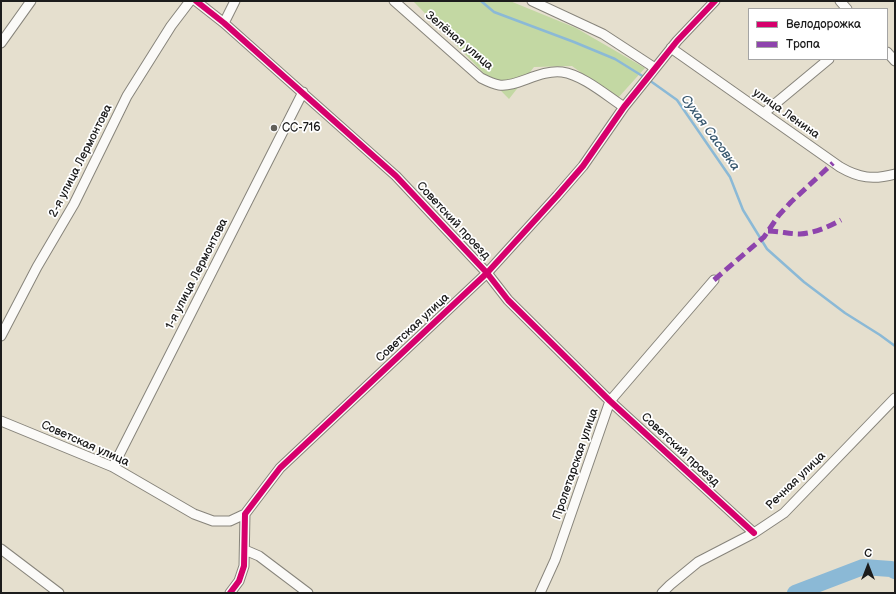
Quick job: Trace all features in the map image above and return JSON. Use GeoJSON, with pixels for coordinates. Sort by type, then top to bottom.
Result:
{"type":"FeatureCollection","features":[{"type":"Feature","properties":{"kind":"street"},"geometry":{"type":"LineString","coordinates":[[1,43],[31,1]]}},
{"type":"Feature","properties":{"kind":"street","name":"2-я улица Лермонтова"},"geometry":{"type":"LineString","coordinates":[[1,336],[37,267],[74,204],[127,96],[171,26],[190,1]]}},
{"type":"Feature","properties":{"kind":"street","name":"Советский проезд"},"geometry":{"type":"LineString","coordinates":[[196,1],[224,23],[396,176],[487,273],[508,300],[610,401],[754,533]]}},
{"type":"Feature","properties":{"kind":"street"},"geometry":{"type":"LineString","coordinates":[[224,23],[235,1]]}},
{"type":"Feature","properties":{"kind":"street","name":"Зелёная улица"},"geometry":{"type":"LineString","coordinates":[[394,1],[482,78],[490,82],[500,85],[508,84],[546,72],[563,72],[571,74],[590,84],[624,107]]}},
{"type":"Feature","properties":{"kind":"street"},"geometry":{"type":"LineString","coordinates":[[532,1],[604,34],[654,69],[671,48],[715,1]]}},
{"type":"Feature","properties":{"kind":"street","name":"улица Ленина"},"geometry":{"type":"LineString","coordinates":[[671,48],[848,172],[867,178],[885,177],[895,174]]}},
{"type":"Feature","properties":{"kind":"street"},"geometry":{"type":"LineString","coordinates":[[888,53],[895,61]]}},
{"type":"Feature","properties":{"kind":"street"},"geometry":{"type":"LineString","coordinates":[[764,113],[828,60]]}},
{"type":"Feature","properties":{"kind":"street","name":"Советская улица"},"geometry":{"type":"LineString","coordinates":[[1,421],[113,467],[194,514],[212,521],[230,521],[245,514],[280,468],[487,273],[583,166],[624,107],[654,69]]}},
{"type":"Feature","properties":{"kind":"street","name":"1-я улица Лермонтова"},"geometry":{"type":"LineString","coordinates":[[113,467],[302,92]]}},
{"type":"Feature","properties":{"kind":"street","name":"Пролетарская улица"},"geometry":{"type":"LineString","coordinates":[[540,593],[555,560],[610,401],[714,280]]}},
{"type":"Feature","properties":{"kind":"street","name":"Речная улица"},"geometry":{"type":"LineString","coordinates":[[662,593],[698,562],[754,533],[784,513],[895,398]]}},
{"type":"Feature","properties":{"kind":"street"},"geometry":{"type":"LineString","coordinates":[[230,593],[242,573],[245,550],[245,514]]}},
{"type":"Feature","properties":{"kind":"street"},"geometry":{"type":"LineString","coordinates":[[1,549],[59,593]]}},
{"type":"Feature","properties":{"kind":"street"},"geometry":{"type":"LineString","coordinates":[[245,550],[259,556],[308,593]]}},
{"type":"Feature","properties":{"kind":"green space"},"geometry":{"type":"Polygon","coordinates":[[[413,1],[510,1],[576,28],[645,68],[617,99],[572,66],[534,67],[509,99],[413,1]]]}},
{"type":"Feature","properties":{"kind":"waterway","name":"Сухая Сасовка"},"geometry":{"type":"LineString","coordinates":[[481,1],[494,12],[615,59],[644,77]]}},
{"type":"Feature","properties":{"kind":"waterway","name":"Сухая Сасовка"},"geometry":{"type":"LineString","coordinates":[[649,80],[677,100],[730,177],[743,210],[767,249],[804,282],[845,313],[895,346]]}},
{"type":"Feature","properties":{"kind":"waterway"},"geometry":{"type":"LineString","coordinates":[[795,593],[863,567],[891,569],[895,571]]}},
{"type":"Feature","properties":{"kind":"marked path"},"geometry":{"type":"LineString","coordinates":[[714,280],[764,237],[779,215],[791,202],[833,163]]}},
{"type":"Feature","properties":{"kind":"marked path"},"geometry":{"type":"LineString","coordinates":[[768,231],[800,234],[821,229],[841,220]]}},
{"type":"Feature","properties":{"kind":"cycle path"},"geometry":{"type":"LineString","coordinates":[[196,1],[224,23],[396,176],[487,273],[508,300],[610,401],[754,533]]}},
{"type":"Feature","properties":{"kind":"cycle path"},"geometry":{"type":"LineString","coordinates":[[230,593],[239,581],[244,566],[245,514],[280,468],[487,273],[583,166],[624,107],[677,41],[715,1]]}},
{"type":"Feature","properties":{"kind":"place","name":"СС-716"},"geometry":{"type":"Point","coordinates":[274,128]}}]}
